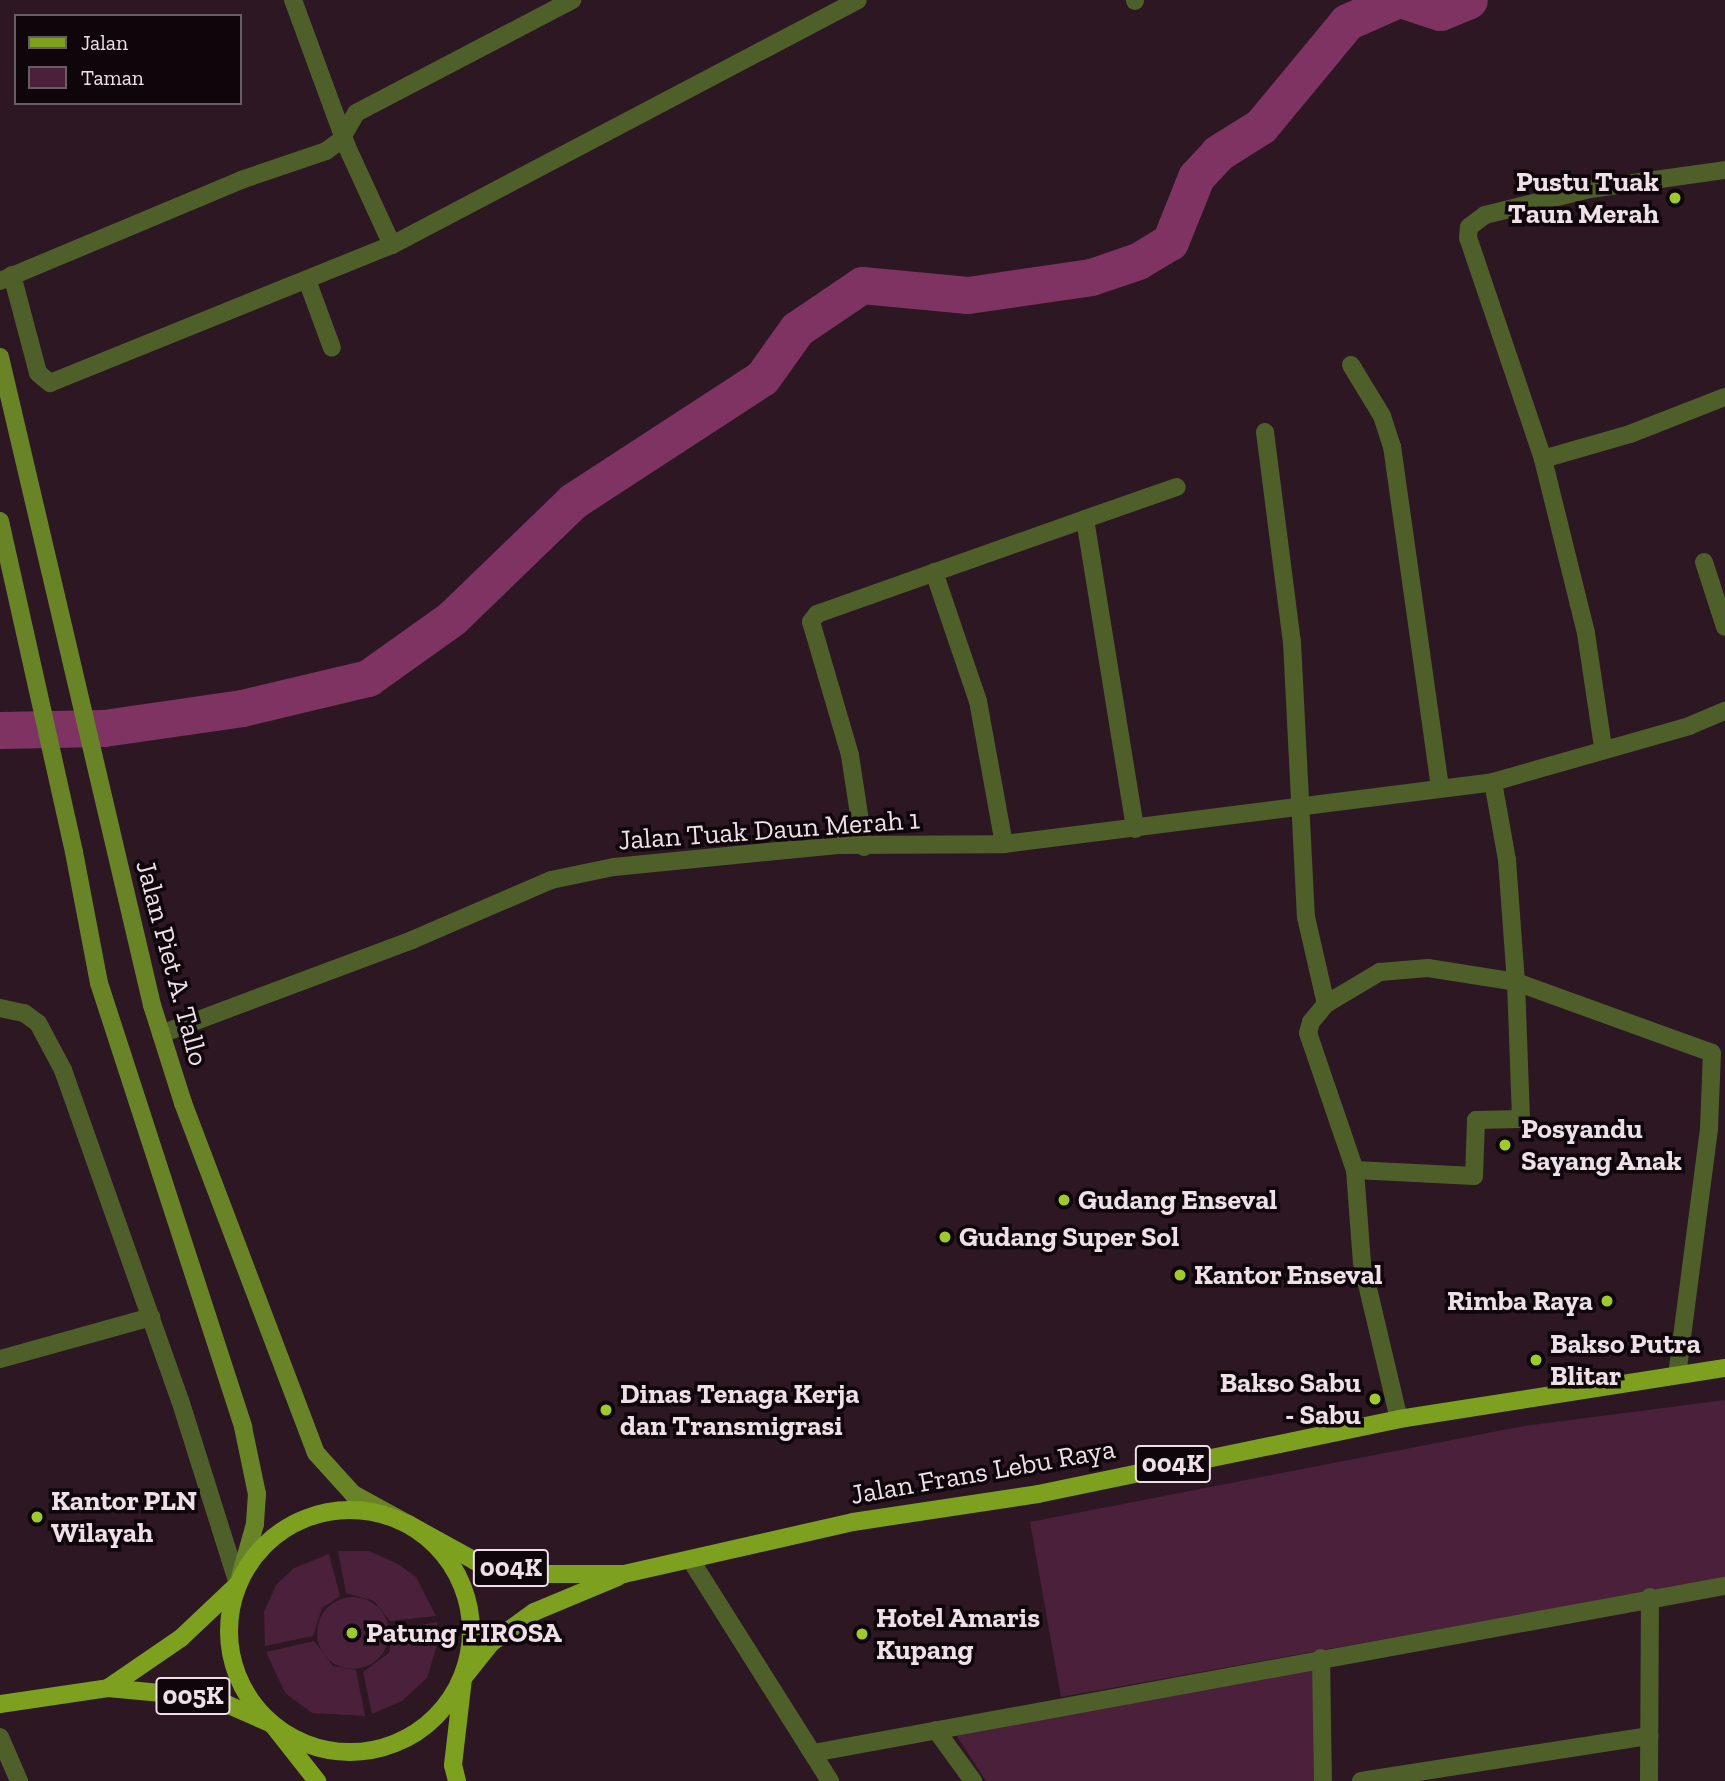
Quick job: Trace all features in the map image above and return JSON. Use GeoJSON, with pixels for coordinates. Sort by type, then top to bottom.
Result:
{"type":"FeatureCollection","features":[{"type":"Feature","properties":{"kind":"main road","name":"Jalan Piet A. Tallo"},"geometry":{"type":"LineString","coordinates":[[0,358],[126,897],[161,1034],[316,1453],[353,1494],[408,1524]]}},
{"type":"Feature","properties":{"kind":"main road"},"geometry":{"type":"LineString","coordinates":[[0,521],[99,984],[243,1427],[257,1494],[255,1524],[230,1621],[232,1659],[254,1705],[317,1781]]}},
{"type":"Feature","properties":{"kind":"main road","name":"Jalan Frans Lebu Raya"},"geometry":{"type":"LineString","coordinates":[[408,1524],[475,1560],[535,1574],[624,1574],[692,1562],[853,1522],[1038,1494],[1399,1419],[1725,1368]]}},
{"type":"Feature","properties":{"kind":"main road"},"geometry":{"type":"LineString","coordinates":[[238,1584],[266,1543],[309,1516],[359,1510],[408,1524],[446,1557],[468,1603],[471,1641],[463,1678],[453,1765],[457,1781]]}},
{"type":"Feature","properties":{"kind":"main road","name":"Jalan Frans Lebu Raya"},"geometry":{"type":"LineString","coordinates":[[463,1678],[491,1643],[534,1612],[624,1574]]}},
{"type":"Feature","properties":{"kind":"main road","name":"005K"},"geometry":{"type":"LineString","coordinates":[[108,1688],[181,1638],[238,1584]]}},
{"type":"Feature","properties":{"kind":"main road"},"geometry":{"type":"LineString","coordinates":[[272,1724],[316,1748],[367,1752],[391,1746],[434,1720],[463,1678]]}},
{"type":"Feature","properties":{"kind":"main road","name":"005K"},"geometry":{"type":"LineString","coordinates":[[0,1704],[108,1688],[213,1699],[272,1724]]}},
{"type":"Feature","properties":{"kind":"street"},"geometry":{"type":"LineString","coordinates":[[293,0],[344,134],[392,245]]}},
{"type":"Feature","properties":{"kind":"street"},"geometry":{"type":"LineString","coordinates":[[572,0],[372,103],[356,113],[344,134],[326,151],[241,180],[6,278],[38,373],[50,383],[392,245],[858,0]]}},
{"type":"Feature","properties":{"kind":"street"},"geometry":{"type":"LineString","coordinates":[[1603,747],[1586,633],[1544,459],[1468,238],[1469,227],[1485,215],[1590,189],[1725,170]]}},
{"type":"Feature","properties":{"kind":"street"},"geometry":{"type":"LineString","coordinates":[[307,280],[332,348]]}},
{"type":"Feature","properties":{"kind":"street"},"geometry":{"type":"LineString","coordinates":[[1351,365],[1382,416],[1392,446],[1440,786]]}},
{"type":"Feature","properties":{"kind":"street"},"geometry":{"type":"LineString","coordinates":[[1544,459],[1630,434],[1725,397]]}},
{"type":"Feature","properties":{"kind":"street"},"geometry":{"type":"LineString","coordinates":[[1265,432],[1292,642],[1306,917],[1326,1003]]}},
{"type":"Feature","properties":{"kind":"street"},"geometry":{"type":"LineString","coordinates":[[864,847],[850,755],[811,622],[817,614],[1177,487]]}},
{"type":"Feature","properties":{"kind":"street"},"geometry":{"type":"LineString","coordinates":[[1086,519],[1135,829]]}},
{"type":"Feature","properties":{"kind":"street"},"geometry":{"type":"LineString","coordinates":[[1704,562],[1725,626]]}},
{"type":"Feature","properties":{"kind":"street"},"geometry":{"type":"LineString","coordinates":[[934,572],[978,701],[1004,844]]}},
{"type":"Feature","properties":{"kind":"street","name":"Jalan Tuak Daun Merah 1"},"geometry":{"type":"LineString","coordinates":[[161,1034],[412,940],[551,880],[614,867],[838,845],[864,847],[1004,844],[1301,807],[1440,786],[1493,782],[1603,747],[1689,726],[1725,711]]}},
{"type":"Feature","properties":{"kind":"street"},"geometry":{"type":"LineString","coordinates":[[1355,1170],[1474,1176],[1476,1120],[1521,1119],[1516,982],[1507,860],[1493,782]]}},
{"type":"Feature","properties":{"kind":"street"},"geometry":{"type":"LineString","coordinates":[[1399,1419],[1362,1263],[1355,1170],[1308,1032],[1311,1022],[1326,1003],[1380,972],[1428,968],[1516,982],[1718,1053],[1677,1375]]}},
{"type":"Feature","properties":{"kind":"street"},"geometry":{"type":"LineString","coordinates":[[0,1008],[24,1013],[47,1036],[151,1317],[238,1584]]}},
{"type":"Feature","properties":{"kind":"street"},"geometry":{"type":"LineString","coordinates":[[3,1356],[151,1317]]}},
{"type":"Feature","properties":{"kind":"street"},"geometry":{"type":"LineString","coordinates":[[692,1562],[830,1781]]}},
{"type":"Feature","properties":{"kind":"street"},"geometry":{"type":"LineString","coordinates":[[813,1753],[1650,1597],[1725,1586]]}},
{"type":"Feature","properties":{"kind":"street"},"geometry":{"type":"LineString","coordinates":[[1649,1781],[1650,1597]]}},
{"type":"Feature","properties":{"kind":"street"},"geometry":{"type":"LineString","coordinates":[[1321,1658],[1323,1781]]}},
{"type":"Feature","properties":{"kind":"street"},"geometry":{"type":"LineString","coordinates":[[936,1730],[973,1781]]}},
{"type":"Feature","properties":{"kind":"street"},"geometry":{"type":"LineString","coordinates":[[1361,1781],[1650,1736]]}},
{"type":"Feature","properties":{"kind":"street"},"geometry":{"type":"LineString","coordinates":[[0,1737],[19,1781]]}},
{"type":"Feature","properties":{"kind":"green space"},"geometry":{"type":"Polygon","coordinates":[[[1725,1400],[1725,1578],[1061,1697],[1030,1522],[1524,1426],[1725,1400]]]}},
{"type":"Feature","properties":{"kind":"green space"},"geometry":{"type":"Polygon","coordinates":[[[338,1551],[369,1551],[398,1564],[416,1577],[436,1616],[390,1621],[374,1601],[346,1593],[338,1551]]]}},
{"type":"Feature","properties":{"kind":"green space"},"geometry":{"type":"Polygon","coordinates":[[[329,1554],[340,1596],[322,1608],[313,1636],[265,1646],[264,1612],[276,1585],[294,1568],[329,1554]]]}},
{"type":"Feature","properties":{"kind":"green space"},"geometry":{"type":"Polygon","coordinates":[[[360,1597],[379,1607],[387,1619],[387,1647],[379,1659],[367,1667],[346,1669],[327,1659],[319,1647],[317,1626],[327,1607],[339,1599],[360,1597]]]}},
{"type":"Feature","properties":{"kind":"green space"},"geometry":{"type":"Polygon","coordinates":[[[437,1622],[437,1645],[427,1678],[402,1701],[372,1714],[363,1672],[389,1653],[393,1630],[437,1622]]]}},
{"type":"Feature","properties":{"kind":"green space"},"geometry":{"type":"Polygon","coordinates":[[[314,1641],[333,1666],[356,1670],[365,1716],[312,1713],[285,1693],[266,1652],[314,1641]]]}},
{"type":"Feature","properties":{"kind":"green space"},"geometry":{"type":"Polygon","coordinates":[[[1313,1666],[1314,1781],[986,1781],[956,1735],[1313,1666]]]}},
{"type":"Feature","properties":{"kind":"waterway"},"geometry":{"type":"LineString","coordinates":[[0,730],[104,728],[242,708],[368,678],[452,618],[573,501],[762,378],[797,329],[862,285],[968,295],[1091,277],[1138,261],[1170,242],[1196,177],[1218,153],[1261,126],[1347,22],[1396,0]]}},
{"type":"Feature","properties":{"kind":"waterway"},"geometry":{"type":"LineString","coordinates":[[1403,0],[1440,12],[1469,0]]}},
{"type":"Feature","properties":{"kind":"place","name":"Pustu Tuak Taun Merah"},"geometry":{"type":"Point","coordinates":[1675,198]}},
{"type":"Feature","properties":{"kind":"place","name":"Posyandu Sayang Anak"},"geometry":{"type":"Point","coordinates":[1505,1145]}},
{"type":"Feature","properties":{"kind":"place","name":"Gudang Enseval"},"geometry":{"type":"Point","coordinates":[1064,1200]}},
{"type":"Feature","properties":{"kind":"place","name":"Gudang Super Sol"},"geometry":{"type":"Point","coordinates":[945,1237]}},
{"type":"Feature","properties":{"kind":"place","name":"Kantor Enseval"},"geometry":{"type":"Point","coordinates":[1180,1275]}},
{"type":"Feature","properties":{"kind":"place","name":"Rimba Raya"},"geometry":{"type":"Point","coordinates":[1607,1301]}},
{"type":"Feature","properties":{"kind":"place","name":"Bakso Putra Blitar"},"geometry":{"type":"Point","coordinates":[1536,1360]}},
{"type":"Feature","properties":{"kind":"place","name":"Bakso Sabu - Sabu"},"geometry":{"type":"Point","coordinates":[1375,1399]}},
{"type":"Feature","properties":{"kind":"place","name":"Dinas Tenaga Kerja dan Transmigrasi"},"geometry":{"type":"Point","coordinates":[606,1410]}},
{"type":"Feature","properties":{"kind":"place","name":"Kantor PLN Wilayah"},"geometry":{"type":"Point","coordinates":[37,1517]}},
{"type":"Feature","properties":{"kind":"place","name":"Patung TIROSA"},"geometry":{"type":"Point","coordinates":[352,1633]}},
{"type":"Feature","properties":{"kind":"place","name":"Hotel Amaris Kupang"},"geometry":{"type":"Point","coordinates":[862,1634]}}]}
